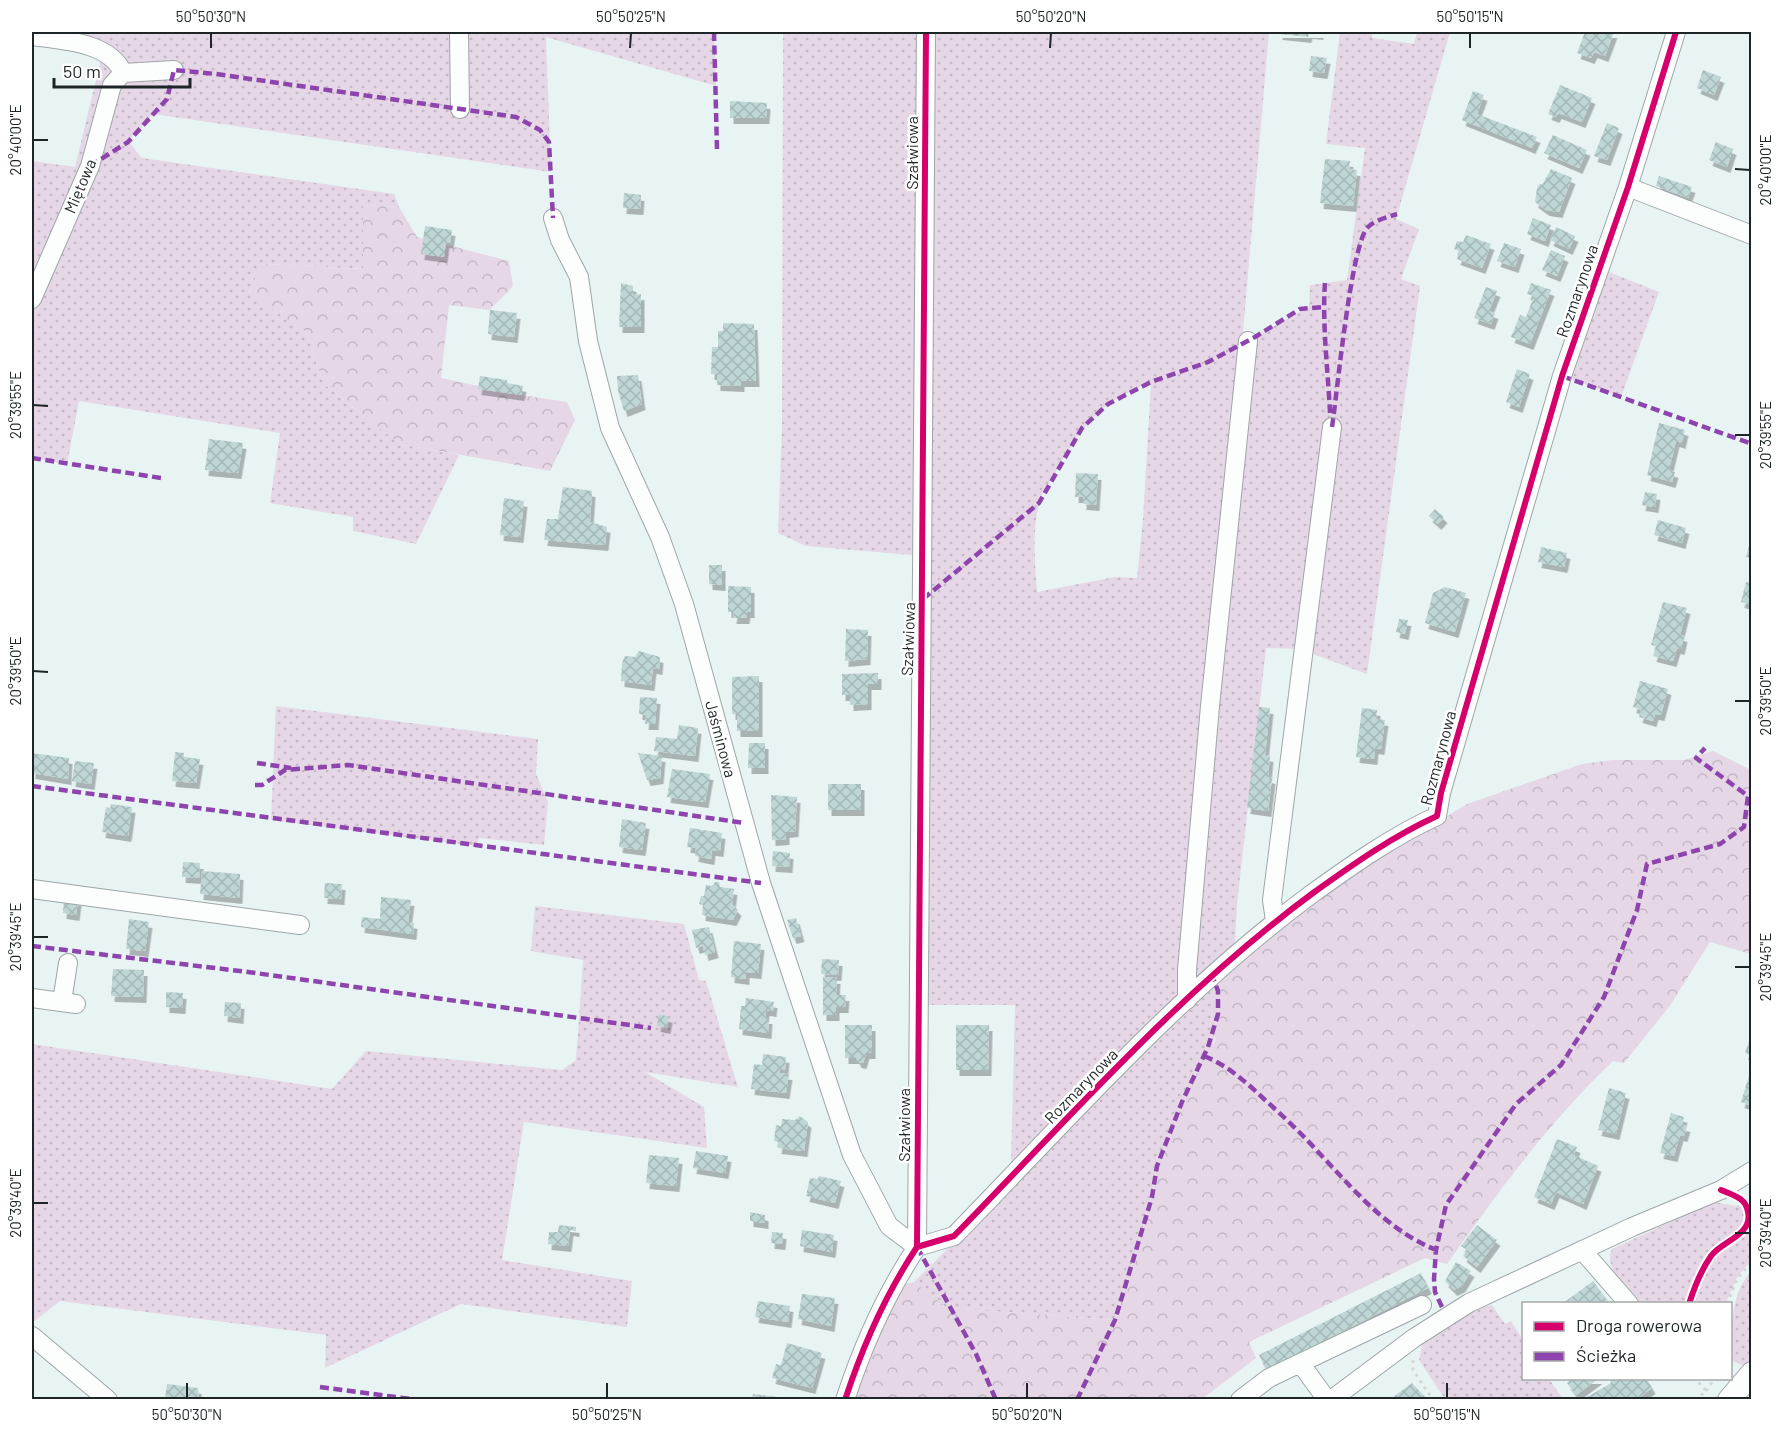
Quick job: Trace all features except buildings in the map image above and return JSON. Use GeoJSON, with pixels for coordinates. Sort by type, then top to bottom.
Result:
{"type":"FeatureCollection","features":[{"type":"Feature","properties":{"kind":"main road"},"geometry":{"type":"LineString","coordinates":[[1724,1393],[1752,1373]]}},
{"type":"Feature","properties":{"kind":"street"},"geometry":{"type":"LineString","coordinates":[[459,32],[460,110]]}},
{"type":"Feature","properties":{"kind":"street","name":"Szałwiowa"},"geometry":{"type":"LineString","coordinates":[[916,1247],[926,32]]}},
{"type":"Feature","properties":{"kind":"street","name":"Rozmarynowa"},"geometry":{"type":"LineString","coordinates":[[916,1247],[954,1236],[1187,1000],[1275,921],[1345,870],[1437,816],[1441,793],[1547,426],[1628,187],[1676,32]]}},
{"type":"Feature","properties":{"kind":"street"},"geometry":{"type":"LineString","coordinates":[[32,36],[103,51],[118,61],[123,73],[174,70]]}},
{"type":"Feature","properties":{"kind":"street","name":"Miętowa"},"geometry":{"type":"LineString","coordinates":[[32,299],[90,166],[112,85],[123,73]]}},
{"type":"Feature","properties":{"kind":"street"},"geometry":{"type":"LineString","coordinates":[[1628,187],[1752,235]]}},
{"type":"Feature","properties":{"kind":"street","name":"Jaśminowa"},"geometry":{"type":"LineString","coordinates":[[553,218],[560,240],[579,277],[588,341],[610,428],[660,537],[684,604],[761,883],[852,1155],[888,1226],[916,1247]]}},
{"type":"Feature","properties":{"kind":"street"},"geometry":{"type":"LineString","coordinates":[[1187,1000],[1186,970],[1210,706],[1248,341]]}},
{"type":"Feature","properties":{"kind":"street"},"geometry":{"type":"LineString","coordinates":[[1275,921],[1272,900],[1332,428]]}},
{"type":"Feature","properties":{"kind":"street"},"geometry":{"type":"LineString","coordinates":[[32,889],[300,925]]}},
{"type":"Feature","properties":{"kind":"street"},"geometry":{"type":"LineString","coordinates":[[32,998],[69,1003],[68,963]]}},
{"type":"Feature","properties":{"kind":"street"},"geometry":{"type":"LineString","coordinates":[[1301,1364],[1329,1400],[1469,1303],[1582,1250],[1721,1190],[1752,1171]]}},
{"type":"Feature","properties":{"kind":"street"},"geometry":{"type":"LineString","coordinates":[[845,1400],[853,1371],[891,1287],[916,1247]]}},
{"type":"Feature","properties":{"kind":"street"},"geometry":{"type":"LineString","coordinates":[[1582,1250],[1627,1302]]}},
{"type":"Feature","properties":{"kind":"street"},"geometry":{"type":"LineString","coordinates":[[1240,1400],[1269,1378],[1422,1305]]}},
{"type":"Feature","properties":{"kind":"street"},"geometry":{"type":"LineString","coordinates":[[32,1336],[108,1400]]}},
{"type":"Feature","properties":{"kind":"path"},"geometry":{"type":"LineString","coordinates":[[1728,1302],[1737,1279],[1752,1261]]}},
{"type":"Feature","properties":{"kind":"path"},"geometry":{"type":"LineString","coordinates":[[1732,1311],[1738,1289],[1752,1269]]}},
{"type":"Feature","properties":{"kind":"path"},"geometry":{"type":"LineString","coordinates":[[1403,1347],[1415,1363],[1413,1370],[1433,1400]]}},
{"type":"Feature","properties":{"kind":"path"},"geometry":{"type":"LineString","coordinates":[[1697,1380],[1706,1391]]}},
{"type":"Feature","properties":{"kind":"path"},"geometry":{"type":"LineString","coordinates":[[1695,1400],[1706,1391],[1714,1380]]}},
{"type":"Feature","properties":{"kind":"path"},"geometry":{"type":"LineString","coordinates":[[1707,1400],[1724,1393]]}},
{"type":"Feature","properties":{"kind":"green space"},"geometry":{"type":"Polygon","coordinates":[[[32,32],[714,32],[716,86],[546,37],[551,172],[153,114],[128,141],[142,158],[394,194],[399,207],[363,205],[364,269],[262,264],[249,293],[306,332],[324,384],[400,444],[459,455],[416,544],[353,531],[353,517],[270,503],[280,433],[79,401],[67,464],[32,458],[32,161],[75,167],[103,51],[32,32]]]}},
{"type":"Feature","properties":{"kind":"green space"},"geometry":{"type":"Polygon","coordinates":[[[783,32],[1269,32],[1242,343],[1309,307],[1310,285],[1347,280],[1365,148],[1326,144],[1340,32],[1372,32],[1372,38],[1414,44],[1417,32],[1450,32],[1396,219],[1419,229],[1401,279],[1420,286],[1367,674],[1299,649],[1266,648],[1237,904],[1235,942],[1011,1163],[1015,1005],[927,1005],[923,556],[806,546],[778,533],[782,427],[783,32]],[[1151,383],[1119,398],[1094,417],[1074,441],[1044,491],[1035,525],[1037,592],[1115,577],[1137,578],[1151,383]]]}},
{"type":"Feature","properties":{"kind":"green space"},"geometry":{"type":"Polygon","coordinates":[[[1628,187],[1609,272],[1659,292],[1621,397],[1562,376],[1628,187]]]}},
{"type":"Feature","properties":{"kind":"green space"},"geometry":{"type":"Polygon","coordinates":[[[363,205],[399,207],[417,237],[509,261],[513,286],[490,310],[449,305],[441,378],[567,402],[575,420],[550,471],[400,444],[324,384],[306,332],[249,294],[261,264],[363,269],[363,205]]]}},
{"type":"Feature","properties":{"kind":"green space"},"geometry":{"type":"Polygon","coordinates":[[[276,706],[538,739],[536,774],[548,802],[544,845],[479,838],[477,846],[271,820],[276,706]]]}},
{"type":"Feature","properties":{"kind":"green space"},"geometry":{"type":"Polygon","coordinates":[[[1713,751],[1751,770],[1751,954],[1710,942],[1669,1007],[1624,1063],[1613,1061],[1567,1108],[1505,1184],[1447,1264],[1425,1258],[1249,1342],[1256,1358],[1202,1399],[845,1400],[890,1287],[914,1282],[947,1308],[1115,1320],[1152,1197],[1157,1166],[1191,1083],[1215,1041],[1212,986],[1269,935],[1341,882],[1467,804],[1582,764],[1612,760],[1684,760],[1713,751]]]}},
{"type":"Feature","properties":{"kind":"green space"},"geometry":{"type":"Polygon","coordinates":[[[535,906],[684,924],[699,980],[706,981],[738,1087],[645,1072],[704,1107],[707,1148],[524,1122],[502,1260],[632,1281],[627,1327],[461,1304],[325,1368],[326,1335],[60,1301],[32,1323],[32,1044],[332,1089],[366,1051],[562,1070],[576,1060],[583,960],[531,951],[535,906]]]}},
{"type":"Feature","properties":{"kind":"green space"},"geometry":{"type":"Polygon","coordinates":[[[1212,986],[1215,1032],[1210,1054],[1196,1072],[1157,1166],[1152,1197],[1115,1320],[947,1308],[914,1282],[1212,986]]]}},
{"type":"Feature","properties":{"kind":"green space"},"geometry":{"type":"Polygon","coordinates":[[[1751,1199],[1751,1260],[1736,1279],[1726,1302],[1692,1302],[1714,1257],[1750,1225],[1750,1207],[1747,1201],[1751,1199]]]}},
{"type":"Feature","properties":{"kind":"green space"},"geometry":{"type":"Polygon","coordinates":[[[1714,1202],[1736,1206],[1742,1203],[1746,1212],[1743,1226],[1717,1246],[1707,1257],[1687,1302],[1639,1302],[1623,1285],[1614,1271],[1610,1256],[1612,1249],[1714,1202]]]}},
{"type":"Feature","properties":{"kind":"green space"},"geometry":{"type":"Polygon","coordinates":[[[1751,1271],[1751,1359],[1747,1367],[1732,1361],[1732,1325],[1738,1292],[1751,1271]]]}},
{"type":"Feature","properties":{"kind":"green space"},"geometry":{"type":"Polygon","coordinates":[[[1492,1305],[1505,1324],[1511,1321],[1522,1338],[1522,1380],[1550,1380],[1563,1399],[1445,1399],[1419,1360],[1422,1345],[1477,1308],[1492,1305]]]}},
{"type":"Feature","properties":{"kind":"marked path"},"geometry":{"type":"LineString","coordinates":[[714,32],[717,149]]}},
{"type":"Feature","properties":{"kind":"marked path"},"geometry":{"type":"LineString","coordinates":[[90,166],[128,142],[167,99],[174,70],[216,74],[516,117],[540,130],[549,142],[553,218]]}},
{"type":"Feature","properties":{"kind":"marked path"},"geometry":{"type":"LineString","coordinates":[[1332,427],[1350,289],[1362,239],[1368,227],[1397,214]]}},
{"type":"Feature","properties":{"kind":"marked path"},"geometry":{"type":"LineString","coordinates":[[1325,283],[1325,331],[1330,413]]}},
{"type":"Feature","properties":{"kind":"marked path"},"geometry":{"type":"LineString","coordinates":[[923,599],[1039,503],[1082,428],[1108,404],[1151,382],[1208,362],[1300,309],[1323,307]]}},
{"type":"Feature","properties":{"kind":"marked path"},"geometry":{"type":"LineString","coordinates":[[1562,376],[1752,444]]}},
{"type":"Feature","properties":{"kind":"marked path"},"geometry":{"type":"LineString","coordinates":[[32,458],[161,478]]}},
{"type":"Feature","properties":{"kind":"marked path"},"geometry":{"type":"LineString","coordinates":[[1442,1307],[1435,1292],[1434,1279],[1436,1250],[1446,1205],[1516,1104],[1561,1065],[1604,997],[1637,910],[1647,864],[1720,844],[1744,827],[1748,796],[1696,758],[1705,748]]}},
{"type":"Feature","properties":{"kind":"marked path"},"geometry":{"type":"LineString","coordinates":[[257,763],[291,768]]}},
{"type":"Feature","properties":{"kind":"marked path"},"geometry":{"type":"LineString","coordinates":[[255,785],[262,785],[285,770],[348,765],[744,823]]}},
{"type":"Feature","properties":{"kind":"marked path"},"geometry":{"type":"LineString","coordinates":[[32,786],[761,883]]}},
{"type":"Feature","properties":{"kind":"marked path"},"geometry":{"type":"LineString","coordinates":[[32,946],[248,972],[651,1028]]}},
{"type":"Feature","properties":{"kind":"marked path"},"geometry":{"type":"LineString","coordinates":[[1077,1400],[1115,1320],[1152,1197],[1157,1166],[1182,1102],[1208,1047],[1218,1014],[1218,991],[1212,975]]}},
{"type":"Feature","properties":{"kind":"marked path"},"geometry":{"type":"LineString","coordinates":[[1204,1056],[1228,1069],[1250,1086],[1292,1125],[1359,1196],[1387,1220],[1436,1250]]}},
{"type":"Feature","properties":{"kind":"marked path"},"geometry":{"type":"LineString","coordinates":[[917,1247],[976,1354],[996,1400]]}},
{"type":"Feature","properties":{"kind":"marked path"},"geometry":{"type":"LineString","coordinates":[[320,1387],[418,1400]]}},
{"type":"Feature","properties":{"kind":"marked path"},"geometry":{"type":"LineString","coordinates":[[437,1400],[458,1400]]}},
{"type":"Feature","properties":{"kind":"cycle path"},"geometry":{"type":"LineString","coordinates":[[917,1247],[926,32]]}},
{"type":"Feature","properties":{"kind":"cycle path"},"geometry":{"type":"LineString","coordinates":[[845,1400],[876,1321],[917,1247],[954,1236],[1171,1013],[1264,931],[1358,862],[1437,816],[1441,793],[1562,376],[1628,187],[1676,32]]}},
{"type":"Feature","properties":{"kind":"cycle path"},"geometry":{"type":"LineString","coordinates":[[1690,1302],[1698,1279],[1711,1256],[1736,1237],[1746,1226],[1748,1220],[1745,1203],[1721,1190]]}}]}
